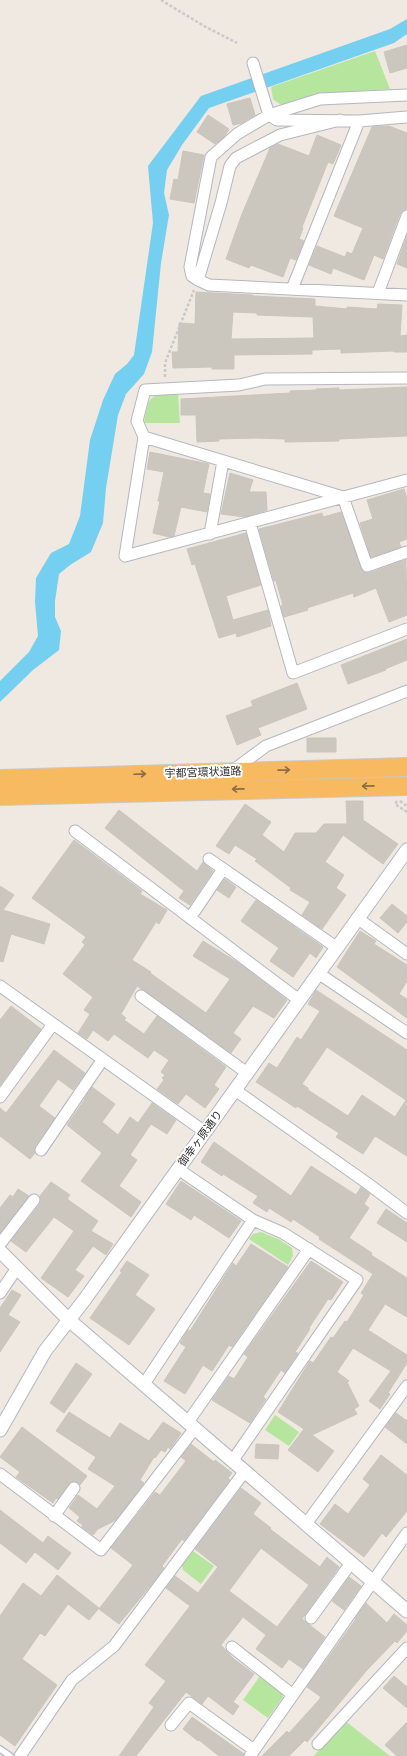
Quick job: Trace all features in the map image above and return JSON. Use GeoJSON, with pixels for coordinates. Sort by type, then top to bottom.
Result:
{"type":"FeatureCollection","features":[{"type":"Feature","properties":{"kind":"highway","name":"宇都宮環状道路"},"geometry":{"type":"LineString","coordinates":[[0,779],[407,767]]}},
{"type":"Feature","properties":{"kind":"highway"},"geometry":{"type":"LineString","coordinates":[[0,774],[101,775]]}},
{"type":"Feature","properties":{"kind":"highway","name":"宇都宮環状道路"},"geometry":{"type":"LineString","coordinates":[[0,796],[407,786]]}},
{"type":"Feature","properties":{"kind":"highway"},"geometry":{"type":"LineString","coordinates":[[0,802],[97,794]]}},
{"type":"Feature","properties":{"kind":"street"},"geometry":{"type":"LineString","coordinates":[[253,63],[269,115],[277,120],[359,121],[407,116]]}},
{"type":"Feature","properties":{"kind":"street"},"geometry":{"type":"LineString","coordinates":[[407,95],[320,99],[269,115],[237,134],[211,157],[190,267],[192,276],[209,285],[407,295]]}},
{"type":"Feature","properties":{"kind":"street"},"geometry":{"type":"LineString","coordinates":[[198,280],[221,204],[230,166],[236,158],[280,135],[340,120]]}},
{"type":"Feature","properties":{"kind":"street"},"geometry":{"type":"LineString","coordinates":[[292,289],[359,121]]}},
{"type":"Feature","properties":{"kind":"street"},"geometry":{"type":"LineString","coordinates":[[378,293],[407,216]]}},
{"type":"Feature","properties":{"kind":"street"},"geometry":{"type":"LineString","coordinates":[[407,378],[265,379],[239,385],[145,390],[137,421],[144,437],[125,556],[407,480]]}},
{"type":"Feature","properties":{"kind":"street"},"geometry":{"type":"LineString","coordinates":[[144,437],[343,497]]}},
{"type":"Feature","properties":{"kind":"street"},"geometry":{"type":"LineString","coordinates":[[210,534],[223,461]]}},
{"type":"Feature","properties":{"kind":"street"},"geometry":{"type":"LineString","coordinates":[[343,497],[367,566],[407,552]]}},
{"type":"Feature","properties":{"kind":"street"},"geometry":{"type":"LineString","coordinates":[[250,523],[293,673],[407,629]]}},
{"type":"Feature","properties":{"kind":"street"},"geometry":{"type":"LineString","coordinates":[[232,771],[266,746],[407,691]]}},
{"type":"Feature","properties":{"kind":"street"},"geometry":{"type":"LineString","coordinates":[[75,831],[299,1000]]}},
{"type":"Feature","properties":{"kind":"street","name":"御幸ヶ原通り"},"geometry":{"type":"LineString","coordinates":[[0,1430],[45,1351],[205,1132],[336,947],[407,850]]}},
{"type":"Feature","properties":{"kind":"street"},"geometry":{"type":"LineString","coordinates":[[209,859],[336,947]]}},
{"type":"Feature","properties":{"kind":"street"},"geometry":{"type":"LineString","coordinates":[[190,918],[223,869]]}},
{"type":"Feature","properties":{"kind":"street"},"geometry":{"type":"LineString","coordinates":[[357,918],[407,954]]}},
{"type":"Feature","properties":{"kind":"street"},"geometry":{"type":"LineString","coordinates":[[318,973],[407,1033]]}},
{"type":"Feature","properties":{"kind":"street"},"geometry":{"type":"LineString","coordinates":[[0,986],[205,1132]]}},
{"type":"Feature","properties":{"kind":"street"},"geometry":{"type":"LineString","coordinates":[[141,996],[247,1073]]}},
{"type":"Feature","properties":{"kind":"street"},"geometry":{"type":"LineString","coordinates":[[0,1097],[53,1024]]}},
{"type":"Feature","properties":{"kind":"street"},"geometry":{"type":"LineString","coordinates":[[41,1150],[103,1060]]}},
{"type":"Feature","properties":{"kind":"street"},"geometry":{"type":"LineString","coordinates":[[235,1090],[407,1213]]}},
{"type":"Feature","properties":{"kind":"street"},"geometry":{"type":"LineString","coordinates":[[178,1169],[253,1220],[283,1233],[357,1280],[233,1460]]}},
{"type":"Feature","properties":{"kind":"street"},"geometry":{"type":"LineString","coordinates":[[0,1244],[34,1200]]}},
{"type":"Feature","properties":{"kind":"street"},"geometry":{"type":"LineString","coordinates":[[144,1384],[253,1220]]}},
{"type":"Feature","properties":{"kind":"street"},"geometry":{"type":"LineString","coordinates":[[0,1474],[101,1550],[192,1425],[309,1249]]}},
{"type":"Feature","properties":{"kind":"street"},"geometry":{"type":"LineString","coordinates":[[0,1251],[69,1320],[407,1611]]}},
{"type":"Feature","properties":{"kind":"street"},"geometry":{"type":"LineString","coordinates":[[0,1293],[17,1268]]}},
{"type":"Feature","properties":{"kind":"street"},"geometry":{"type":"LineString","coordinates":[[306,1524],[407,1386]]}},
{"type":"Feature","properties":{"kind":"street"},"geometry":{"type":"LineString","coordinates":[[20,1756],[72,1680],[114,1646],[245,1471]]}},
{"type":"Feature","properties":{"kind":"street"},"geometry":{"type":"LineString","coordinates":[[54,1516],[74,1488]]}},
{"type":"Feature","properties":{"kind":"street"},"geometry":{"type":"LineString","coordinates":[[171,1725],[189,1703],[252,1753],[407,1533]]}},
{"type":"Feature","properties":{"kind":"street"},"geometry":{"type":"LineString","coordinates":[[311,1618],[351,1563]]}},
{"type":"Feature","properties":{"kind":"street"},"geometry":{"type":"LineString","coordinates":[[232,1647],[293,1695]]}},
{"type":"Feature","properties":{"kind":"street"},"geometry":{"type":"LineString","coordinates":[[318,1744],[407,1648]]}},
{"type":"Feature","properties":{"kind":"lane"},"geometry":{"type":"LineString","coordinates":[[0,1749],[10,1756]]}},
{"type":"Feature","properties":{"kind":"path"},"geometry":{"type":"LineString","coordinates":[[161,0],[204,26],[237,43]]}},
{"type":"Feature","properties":{"kind":"path"},"geometry":{"type":"LineString","coordinates":[[165,389],[165,363],[198,280]]}},
{"type":"Feature","properties":{"kind":"path"},"geometry":{"type":"LineString","coordinates":[[407,806],[398,800],[395,804],[407,812]]}},
{"type":"Feature","properties":{"kind":"green space"},"geometry":{"type":"Polygon","coordinates":[[[375,51],[390,89],[316,94],[281,105],[273,99],[271,87],[375,51]]]}},
{"type":"Feature","properties":{"kind":"green space"},"geometry":{"type":"Polygon","coordinates":[[[178,393],[180,423],[144,423],[149,401],[152,398],[161,394],[178,393]]]}},
{"type":"Feature","properties":{"kind":"green space"},"geometry":{"type":"Polygon","coordinates":[[[261,1232],[280,1240],[292,1248],[293,1256],[288,1265],[249,1239],[253,1234],[261,1232]]]}},
{"type":"Feature","properties":{"kind":"green space"},"geometry":{"type":"Polygon","coordinates":[[[275,1415],[299,1432],[289,1446],[265,1430],[275,1415]]]}},
{"type":"Feature","properties":{"kind":"green space"},"geometry":{"type":"Polygon","coordinates":[[[193,1551],[214,1566],[201,1584],[183,1570],[182,1565],[193,1551]]]}},
{"type":"Feature","properties":{"kind":"green space"},"geometry":{"type":"Polygon","coordinates":[[[260,1676],[281,1691],[283,1697],[268,1718],[243,1700],[260,1676]]]}},
{"type":"Feature","properties":{"kind":"green space"},"geometry":{"type":"Polygon","coordinates":[[[344,1720],[390,1756],[314,1756],[344,1720]]]}},
{"type":"Feature","properties":{"kind":"water"},"geometry":{"type":"Polygon","coordinates":[[[407,19],[407,34],[394,43],[209,108],[182,145],[167,170],[164,193],[169,215],[161,263],[152,352],[144,374],[126,394],[118,415],[106,488],[103,523],[91,552],[59,574],[55,601],[55,617],[61,631],[59,650],[33,670],[0,702],[0,681],[29,652],[38,636],[35,602],[36,578],[51,553],[69,544],[80,516],[90,440],[103,400],[115,374],[127,364],[134,355],[153,223],[148,166],[201,96],[390,29],[407,19]]]}},
{"type":"Feature","properties":{"kind":"building"},"geometry":{"type":"Polygon","coordinates":[[[407,45],[407,68],[390,73],[384,52],[407,45]]]}},
{"type":"Feature","properties":{"kind":"building"},"geometry":{"type":"Polygon","coordinates":[[[250,98],[255,115],[242,123],[233,125],[227,104],[250,98]]]}},
{"type":"Feature","properties":{"kind":"building"},"geometry":{"type":"Polygon","coordinates":[[[208,115],[229,129],[224,137],[215,144],[197,132],[208,115]]]}},
{"type":"Feature","properties":{"kind":"building"},"geometry":{"type":"Polygon","coordinates":[[[389,126],[407,133],[407,209],[403,210],[400,214],[383,259],[374,255],[364,280],[333,268],[331,274],[309,265],[317,246],[345,257],[347,252],[352,254],[363,228],[334,216],[372,127],[389,126]]]}},
{"type":"Feature","properties":{"kind":"building"},"geometry":{"type":"Polygon","coordinates":[[[317,135],[341,145],[333,164],[328,162],[302,227],[303,228],[299,239],[304,241],[296,260],[290,258],[283,277],[251,265],[249,268],[226,259],[242,214],[270,148],[278,144],[309,156],[317,135]]]}},
{"type":"Feature","properties":{"kind":"building"},"geometry":{"type":"Polygon","coordinates":[[[183,151],[204,155],[194,203],[170,199],[174,179],[178,180],[183,151]]]}},
{"type":"Feature","properties":{"kind":"building"},"geometry":{"type":"Polygon","coordinates":[[[407,236],[407,268],[397,264],[407,236]]]}},
{"type":"Feature","properties":{"kind":"building"},"geometry":{"type":"Polygon","coordinates":[[[196,292],[315,299],[315,306],[347,309],[347,307],[377,309],[378,304],[402,305],[400,336],[407,335],[407,352],[341,353],[341,349],[312,350],[312,354],[234,355],[234,369],[212,369],[212,367],[173,368],[172,352],[178,352],[179,323],[195,324],[196,292]],[[233,312],[231,339],[314,338],[313,317],[257,315],[257,313],[233,312]]]}},
{"type":"Feature","properties":{"kind":"building"},"geometry":{"type":"Polygon","coordinates":[[[407,387],[407,436],[339,439],[339,441],[285,442],[285,439],[256,438],[219,439],[219,441],[197,442],[196,415],[181,415],[181,399],[290,393],[290,391],[316,389],[339,388],[339,390],[407,387]]]}},
{"type":"Feature","properties":{"kind":"building"},"geometry":{"type":"Polygon","coordinates":[[[150,452],[209,464],[203,493],[210,494],[207,512],[181,507],[174,536],[169,537],[153,533],[160,501],[158,501],[164,472],[147,469],[150,452]]]}},
{"type":"Feature","properties":{"kind":"building"},"geometry":{"type":"Polygon","coordinates":[[[230,473],[253,480],[249,492],[266,492],[267,510],[245,517],[221,514],[230,473]]]}},
{"type":"Feature","properties":{"kind":"building"},"geometry":{"type":"Polygon","coordinates":[[[404,489],[407,498],[407,539],[399,542],[401,547],[371,557],[360,523],[373,519],[367,500],[404,489]]]}},
{"type":"Feature","properties":{"kind":"building"},"geometry":{"type":"Polygon","coordinates":[[[341,512],[363,572],[369,573],[406,560],[407,615],[389,622],[376,588],[354,597],[353,593],[307,608],[308,610],[284,617],[281,606],[283,605],[276,581],[274,581],[259,529],[322,513],[323,517],[341,512]]]}},
{"type":"Feature","properties":{"kind":"building"},"geometry":{"type":"Polygon","coordinates":[[[246,533],[261,585],[226,596],[233,620],[268,610],[271,626],[237,637],[236,633],[219,638],[195,564],[192,565],[187,549],[246,533]]]}},
{"type":"Feature","properties":{"kind":"building"},"geometry":{"type":"Polygon","coordinates":[[[407,639],[407,660],[385,669],[386,670],[348,684],[341,665],[407,639]]]}},
{"type":"Feature","properties":{"kind":"building"},"geometry":{"type":"Polygon","coordinates":[[[297,683],[307,709],[258,728],[261,735],[237,745],[226,716],[253,706],[251,701],[297,683]]]}},
{"type":"Feature","properties":{"kind":"building"},"geometry":{"type":"Polygon","coordinates":[[[307,738],[336,738],[336,752],[307,752],[307,738]]]}},
{"type":"Feature","properties":{"kind":"building"},"geometry":{"type":"Polygon","coordinates":[[[346,801],[363,801],[363,820],[398,844],[383,864],[343,835],[325,862],[344,875],[336,888],[346,895],[322,929],[302,915],[310,902],[290,890],[291,888],[255,861],[257,859],[235,845],[229,854],[216,846],[245,804],[271,822],[262,835],[284,852],[295,833],[316,833],[324,824],[347,824],[346,801]]]}},
{"type":"Feature","properties":{"kind":"building"},"geometry":{"type":"Polygon","coordinates":[[[119,810],[197,871],[203,862],[213,871],[190,905],[179,898],[184,891],[105,828],[119,810]]]}},
{"type":"Feature","properties":{"kind":"building"},"geometry":{"type":"Polygon","coordinates":[[[74,840],[142,891],[140,894],[167,910],[159,924],[156,922],[132,960],[151,972],[150,973],[206,1013],[230,979],[193,956],[203,941],[240,964],[287,1000],[274,1018],[253,1006],[233,1033],[241,1039],[231,1053],[137,986],[121,1014],[126,1018],[124,1020],[144,1034],[157,1016],[226,1067],[214,1085],[219,1089],[205,1108],[186,1094],[178,1104],[157,1089],[164,1080],[162,1078],[165,1075],[161,1072],[169,1060],[154,1050],[148,1058],[114,1034],[108,1041],[93,1030],[87,1039],[78,1033],[90,1014],[84,1010],[93,997],[63,974],[85,945],[82,942],[86,937],[32,898],[74,840]]]}},
{"type":"Feature","properties":{"kind":"building"},"geometry":{"type":"Polygon","coordinates":[[[225,879],[236,887],[229,898],[217,890],[225,879]]]}},
{"type":"Feature","properties":{"kind":"building"},"geometry":{"type":"Polygon","coordinates":[[[0,886],[14,895],[3,910],[50,924],[44,944],[11,934],[3,962],[0,961],[0,886]]]}},
{"type":"Feature","properties":{"kind":"building"},"geometry":{"type":"Polygon","coordinates":[[[256,900],[323,947],[316,958],[310,953],[293,977],[270,961],[279,948],[241,921],[256,900]]]}},
{"type":"Feature","properties":{"kind":"building"},"geometry":{"type":"Polygon","coordinates":[[[392,904],[407,916],[407,922],[398,933],[380,918],[392,904]]]}},
{"type":"Feature","properties":{"kind":"building"},"geometry":{"type":"Polygon","coordinates":[[[360,931],[376,941],[374,944],[407,965],[407,981],[399,994],[407,999],[407,1018],[337,967],[360,931]]]}},
{"type":"Feature","properties":{"kind":"building"},"geometry":{"type":"Polygon","coordinates":[[[316,990],[407,1050],[407,1156],[375,1136],[363,1154],[336,1137],[339,1133],[297,1106],[296,1108],[256,1082],[269,1063],[277,1068],[297,1037],[301,1040],[320,1011],[308,1004],[316,990]],[[327,1047],[302,1084],[308,1088],[308,1090],[348,1116],[362,1095],[395,1117],[406,1100],[327,1047]]]}},
{"type":"Feature","properties":{"kind":"building"},"geometry":{"type":"Polygon","coordinates":[[[11,1006],[41,1029],[0,1085],[0,1020],[11,1006]]]}},
{"type":"Feature","properties":{"kind":"building"},"geometry":{"type":"Polygon","coordinates":[[[54,1050],[85,1073],[73,1090],[58,1079],[39,1106],[55,1118],[35,1146],[35,1153],[30,1159],[0,1136],[0,1108],[6,1113],[54,1050]]]}},
{"type":"Feature","properties":{"kind":"building"},"geometry":{"type":"Polygon","coordinates":[[[92,1087],[115,1104],[102,1122],[118,1135],[130,1117],[138,1123],[152,1103],[176,1120],[167,1134],[151,1124],[130,1155],[137,1160],[119,1186],[141,1202],[131,1217],[81,1181],[102,1153],[67,1125],[92,1087]]]}},
{"type":"Feature","properties":{"kind":"building"},"geometry":{"type":"Polygon","coordinates":[[[214,1142],[291,1196],[311,1166],[356,1195],[361,1187],[370,1194],[364,1204],[369,1208],[349,1238],[372,1253],[371,1255],[407,1278],[407,1317],[385,1304],[368,1330],[407,1355],[407,1363],[380,1409],[369,1401],[391,1371],[353,1348],[337,1372],[349,1381],[347,1382],[359,1406],[354,1409],[357,1414],[312,1435],[334,1451],[318,1472],[288,1450],[304,1429],[278,1412],[310,1361],[313,1363],[331,1337],[333,1338],[345,1321],[347,1322],[364,1295],[361,1293],[373,1274],[319,1239],[320,1237],[293,1219],[291,1222],[269,1208],[267,1212],[253,1203],[258,1196],[223,1174],[222,1176],[201,1162],[214,1142]]]}},
{"type":"Feature","properties":{"kind":"building"},"geometry":{"type":"Polygon","coordinates":[[[181,1181],[241,1221],[229,1238],[194,1215],[191,1220],[166,1204],[181,1181]]]}},
{"type":"Feature","properties":{"kind":"building"},"geometry":{"type":"Polygon","coordinates":[[[51,1182],[70,1195],[67,1199],[98,1221],[91,1231],[113,1244],[106,1255],[93,1246],[75,1270],[84,1276],[68,1297],[41,1278],[74,1231],[54,1217],[26,1252],[11,1241],[40,1204],[40,1196],[51,1182]]]}},
{"type":"Feature","properties":{"kind":"building"},"geometry":{"type":"Polygon","coordinates":[[[18,1189],[29,1196],[0,1233],[0,1208],[10,1195],[13,1197],[18,1189]]]}},
{"type":"Feature","properties":{"kind":"building"},"geometry":{"type":"Polygon","coordinates":[[[386,1209],[407,1223],[407,1242],[377,1223],[386,1209]]]}},
{"type":"Feature","properties":{"kind":"building"},"geometry":{"type":"Polygon","coordinates":[[[251,1244],[288,1267],[232,1347],[229,1345],[212,1371],[203,1365],[185,1394],[164,1381],[186,1347],[180,1343],[188,1330],[190,1331],[233,1263],[236,1266],[251,1244]]]}},
{"type":"Feature","properties":{"kind":"building"},"geometry":{"type":"Polygon","coordinates":[[[127,1261],[149,1275],[135,1295],[155,1309],[129,1345],[90,1318],[122,1272],[120,1271],[127,1261]]]}},
{"type":"Feature","properties":{"kind":"building"},"geometry":{"type":"Polygon","coordinates":[[[311,1261],[343,1282],[331,1300],[328,1299],[309,1328],[310,1329],[295,1352],[298,1353],[285,1373],[281,1370],[263,1397],[266,1399],[250,1423],[212,1400],[229,1376],[234,1379],[248,1357],[244,1354],[311,1261]]]}},
{"type":"Feature","properties":{"kind":"building"},"geometry":{"type":"Polygon","coordinates":[[[12,1290],[21,1295],[8,1315],[20,1322],[0,1352],[0,1308],[12,1290]]]}},
{"type":"Feature","properties":{"kind":"building"},"geometry":{"type":"Polygon","coordinates":[[[76,1363],[92,1374],[64,1413],[50,1403],[76,1363]]]}},
{"type":"Feature","properties":{"kind":"building"},"geometry":{"type":"Polygon","coordinates":[[[69,1412],[110,1438],[120,1423],[149,1441],[163,1422],[181,1433],[170,1449],[168,1447],[165,1452],[161,1450],[155,1458],[154,1457],[140,1480],[144,1483],[116,1520],[98,1529],[93,1535],[82,1527],[83,1525],[77,1521],[80,1517],[69,1508],[78,1495],[97,1509],[115,1486],[88,1469],[96,1457],[56,1431],[69,1412]]]}},
{"type":"Feature","properties":{"kind":"building"},"geometry":{"type":"Polygon","coordinates":[[[396,1413],[407,1421],[407,1444],[385,1427],[396,1413]]]}},
{"type":"Feature","properties":{"kind":"building"},"geometry":{"type":"Polygon","coordinates":[[[22,1427],[87,1476],[80,1485],[75,1481],[71,1482],[53,1503],[16,1477],[20,1472],[0,1457],[22,1427]]]}},
{"type":"Feature","properties":{"kind":"building"},"geometry":{"type":"Polygon","coordinates":[[[191,1444],[214,1462],[215,1460],[232,1473],[228,1478],[230,1480],[184,1541],[182,1539],[162,1566],[164,1568],[119,1624],[99,1609],[133,1565],[111,1548],[155,1492],[160,1495],[186,1461],[181,1457],[191,1444]]]}},
{"type":"Feature","properties":{"kind":"building"},"geometry":{"type":"Polygon","coordinates":[[[256,1444],[279,1445],[278,1459],[255,1458],[256,1444]]]}},
{"type":"Feature","properties":{"kind":"building"},"geometry":{"type":"Polygon","coordinates":[[[381,1455],[407,1475],[407,1511],[386,1537],[382,1533],[364,1557],[320,1524],[335,1504],[348,1514],[370,1485],[363,1479],[381,1455]]]}},
{"type":"Feature","properties":{"kind":"building"},"geometry":{"type":"Polygon","coordinates":[[[241,1488],[261,1503],[253,1514],[271,1528],[270,1529],[320,1567],[327,1557],[339,1567],[302,1619],[325,1637],[303,1669],[289,1659],[282,1668],[256,1649],[266,1635],[243,1617],[221,1645],[234,1659],[254,1674],[233,1702],[239,1706],[233,1715],[208,1696],[202,1704],[186,1692],[136,1756],[119,1756],[154,1707],[149,1703],[166,1681],[145,1665],[190,1606],[166,1588],[175,1576],[198,1593],[218,1567],[195,1549],[241,1488]],[[261,1548],[229,1591],[277,1627],[309,1585],[261,1548]]]}},
{"type":"Feature","properties":{"kind":"building"},"geometry":{"type":"Polygon","coordinates":[[[0,1510],[43,1543],[48,1536],[71,1553],[58,1570],[35,1552],[26,1563],[0,1543],[0,1510]]]}},
{"type":"Feature","properties":{"kind":"building"},"geometry":{"type":"Polygon","coordinates":[[[57,1575],[99,1608],[89,1620],[68,1604],[45,1636],[40,1633],[22,1659],[57,1685],[15,1746],[0,1735],[0,1616],[23,1583],[41,1596],[57,1575]]]}},
{"type":"Feature","properties":{"kind":"building"},"geometry":{"type":"Polygon","coordinates":[[[349,1577],[361,1586],[344,1610],[332,1601],[349,1577]]]}},
{"type":"Feature","properties":{"kind":"building"},"geometry":{"type":"Polygon","coordinates":[[[366,1603],[387,1623],[394,1614],[407,1625],[407,1631],[397,1643],[395,1641],[367,1670],[307,1742],[305,1740],[289,1756],[262,1756],[287,1731],[289,1733],[321,1697],[307,1687],[366,1603]]]}},
{"type":"Feature","properties":{"kind":"building"},"geometry":{"type":"Polygon","coordinates":[[[394,1676],[407,1687],[407,1708],[383,1688],[394,1676]]]}},
{"type":"Feature","properties":{"kind":"building"},"geometry":{"type":"Polygon","coordinates":[[[192,1717],[244,1754],[243,1756],[219,1756],[199,1740],[198,1741],[183,1729],[192,1717]]]}},
{"type":"Feature","properties":{"kind":"building"},"geometry":{"type":"Polygon","coordinates":[[[407,1722],[407,1756],[397,1756],[385,1745],[407,1722]]]}}]}
